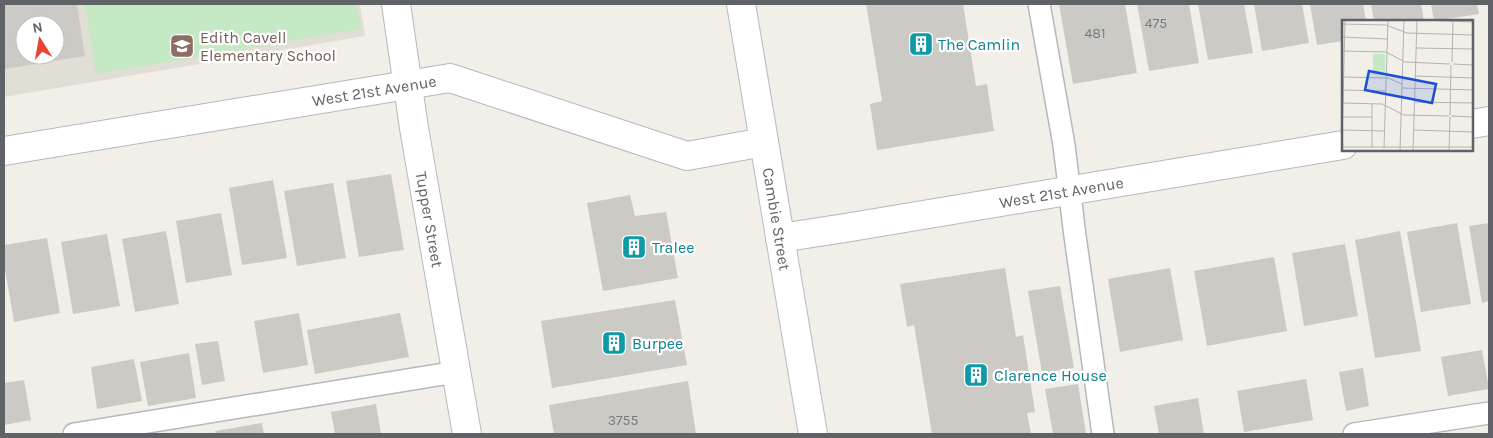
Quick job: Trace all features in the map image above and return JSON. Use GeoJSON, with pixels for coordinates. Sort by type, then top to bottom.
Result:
{"type":"FeatureCollection","features":[{"type":"Feature","properties":{"kind":"street","name":"Tupper Street"},"geometry":{"type":"LineString","coordinates":[[396,4],[467,434]]}},
{"type":"Feature","properties":{"kind":"street","name":"Cambie Street"},"geometry":{"type":"LineString","coordinates":[[741,4],[813,434]]}},
{"type":"Feature","properties":{"kind":"street","name":"West 21st Avenue"},"geometry":{"type":"LineString","coordinates":[[4,151],[450,78],[687,156],[764,142]]}},
{"type":"Feature","properties":{"kind":"street"},"geometry":{"type":"LineString","coordinates":[[1473,124],[1489,121]]}},
{"type":"Feature","properties":{"kind":"street","name":"West 21st Avenue"},"geometry":{"type":"LineString","coordinates":[[780,238],[1342,145]]}},
{"type":"Feature","properties":{"kind":"lane"},"geometry":{"type":"LineString","coordinates":[[1039,4],[1064,145],[1104,434]]}},
{"type":"Feature","properties":{"kind":"lane"},"geometry":{"type":"LineString","coordinates":[[74,434],[456,372]]}},
{"type":"Feature","properties":{"kind":"lane"},"geometry":{"type":"LineString","coordinates":[[1354,434],[1489,413]]}},
{"type":"Feature","properties":{"kind":"shaded area","name":"Edith Cavell Elementary School"},"geometry":{"type":"Polygon","coordinates":[[[4,4],[360,4],[365,36],[4,97],[4,4]]]}},
{"type":"Feature","properties":{"kind":"green space"},"geometry":{"type":"Polygon","coordinates":[[[85,4],[357,4],[361,29],[96,74],[85,4]]]}},
{"type":"Feature","properties":{"kind":"building"},"geometry":{"type":"Polygon","coordinates":[[[4,4],[77,4],[85,56],[65,59],[65,15],[15,15],[15,65],[29,65],[4,69],[4,4]]]}},
{"type":"Feature","properties":{"kind":"building","name":"The Camlin"},"geometry":{"type":"Polygon","coordinates":[[[866,4],[963,4],[976,86],[987,84],[994,131],[877,150],[870,104],[882,101],[866,4]]]}},
{"type":"Feature","properties":{"kind":"building"},"geometry":{"type":"Polygon","coordinates":[[[1059,4],[1125,4],[1137,73],[1073,84],[1059,4]]]}},
{"type":"Feature","properties":{"kind":"building"},"geometry":{"type":"Polygon","coordinates":[[[1137,4],[1189,4],[1199,63],[1149,71],[1137,4]]]}},
{"type":"Feature","properties":{"kind":"building"},"geometry":{"type":"Polygon","coordinates":[[[1198,4],[1244,4],[1253,53],[1208,60],[1198,4]]]}},
{"type":"Feature","properties":{"kind":"building"},"geometry":{"type":"Polygon","coordinates":[[[1254,4],[1302,4],[1309,43],[1262,51],[1254,4]]]}},
{"type":"Feature","properties":{"kind":"building"},"geometry":{"type":"Polygon","coordinates":[[[1310,4],[1363,4],[1366,20],[1342,20],[1342,41],[1317,45],[1310,4]]]}},
{"type":"Feature","properties":{"kind":"building"},"geometry":{"type":"Polygon","coordinates":[[[1371,4],[1421,4],[1424,20],[1374,20],[1371,4]]]}},
{"type":"Feature","properties":{"kind":"building"},"geometry":{"type":"Polygon","coordinates":[[[1431,4],[1477,4],[1479,14],[1434,20],[1431,4]]]}},
{"type":"Feature","properties":{"kind":"building"},"geometry":{"type":"Polygon","coordinates":[[[391,174],[404,250],[359,257],[346,181],[391,174]]]}},
{"type":"Feature","properties":{"kind":"building"},"geometry":{"type":"Polygon","coordinates":[[[273,180],[287,258],[242,265],[229,188],[273,180]]]}},
{"type":"Feature","properties":{"kind":"building"},"geometry":{"type":"Polygon","coordinates":[[[333,183],[346,258],[297,266],[284,191],[333,183]]]}},
{"type":"Feature","properties":{"kind":"building","name":"Tralee"},"geometry":{"type":"Polygon","coordinates":[[[630,195],[635,216],[666,212],[678,278],[603,291],[587,203],[630,195]]]}},
{"type":"Feature","properties":{"kind":"building"},"geometry":{"type":"Polygon","coordinates":[[[221,213],[232,275],[186,283],[176,221],[221,213]]]}},
{"type":"Feature","properties":{"kind":"building"},"geometry":{"type":"Polygon","coordinates":[[[1457,223],[1471,304],[1421,312],[1407,232],[1457,223]]]}},
{"type":"Feature","properties":{"kind":"building"},"geometry":{"type":"Polygon","coordinates":[[[1489,223],[1489,301],[1482,303],[1469,226],[1489,223]]]}},
{"type":"Feature","properties":{"kind":"building"},"geometry":{"type":"Polygon","coordinates":[[[166,231],[179,304],[135,312],[122,239],[166,231]]]}},
{"type":"Feature","properties":{"kind":"building"},"geometry":{"type":"Polygon","coordinates":[[[1400,231],[1421,351],[1375,358],[1355,240],[1400,231]]]}},
{"type":"Feature","properties":{"kind":"building"},"geometry":{"type":"Polygon","coordinates":[[[107,234],[120,306],[73,314],[61,242],[107,234]]]}},
{"type":"Feature","properties":{"kind":"building"},"geometry":{"type":"Polygon","coordinates":[[[47,238],[60,313],[14,322],[4,263],[4,245],[47,238]]]}},
{"type":"Feature","properties":{"kind":"building"},"geometry":{"type":"Polygon","coordinates":[[[1345,244],[1358,316],[1304,326],[1292,253],[1345,244]]]}},
{"type":"Feature","properties":{"kind":"building"},"geometry":{"type":"Polygon","coordinates":[[[1274,257],[1287,331],[1207,346],[1194,271],[1274,257]]]}},
{"type":"Feature","properties":{"kind":"building","name":"Clarence House"},"geometry":{"type":"Polygon","coordinates":[[[1005,268],[1016,337],[1023,335],[1035,412],[1027,413],[1031,434],[932,434],[914,325],[907,327],[900,284],[1005,268]]]}},
{"type":"Feature","properties":{"kind":"building"},"geometry":{"type":"Polygon","coordinates":[[[1170,268],[1183,340],[1120,352],[1108,279],[1170,268]]]}},
{"type":"Feature","properties":{"kind":"building"},"geometry":{"type":"Polygon","coordinates":[[[1060,286],[1074,368],[1042,373],[1028,291],[1060,286]]]}},
{"type":"Feature","properties":{"kind":"building","name":"Burpee"},"geometry":{"type":"Polygon","coordinates":[[[675,300],[687,365],[552,388],[541,321],[675,300]]]}},
{"type":"Feature","properties":{"kind":"building"},"geometry":{"type":"Polygon","coordinates":[[[299,313],[308,365],[263,373],[254,321],[299,313]]]}},
{"type":"Feature","properties":{"kind":"building"},"geometry":{"type":"Polygon","coordinates":[[[400,313],[409,357],[315,374],[307,330],[400,313]]]}},
{"type":"Feature","properties":{"kind":"building"},"geometry":{"type":"Polygon","coordinates":[[[218,341],[225,381],[202,385],[195,344],[218,341]]]}},
{"type":"Feature","properties":{"kind":"building"},"geometry":{"type":"Polygon","coordinates":[[[1482,350],[1489,389],[1448,396],[1441,357],[1482,350]]]}},
{"type":"Feature","properties":{"kind":"building"},"geometry":{"type":"Polygon","coordinates":[[[189,353],[196,398],[148,406],[140,362],[189,353]]]}},
{"type":"Feature","properties":{"kind":"building"},"geometry":{"type":"Polygon","coordinates":[[[134,359],[142,401],[97,409],[91,367],[134,359]]]}},
{"type":"Feature","properties":{"kind":"building"},"geometry":{"type":"Polygon","coordinates":[[[1363,368],[1369,406],[1346,411],[1339,372],[1363,368]]]}},
{"type":"Feature","properties":{"kind":"building"},"geometry":{"type":"Polygon","coordinates":[[[1306,379],[1313,420],[1244,432],[1237,391],[1306,379]]]}},
{"type":"Feature","properties":{"kind":"building"},"geometry":{"type":"Polygon","coordinates":[[[24,380],[31,420],[4,425],[4,383],[24,380]]]}},
{"type":"Feature","properties":{"kind":"building"},"geometry":{"type":"Polygon","coordinates":[[[688,381],[696,434],[554,434],[549,405],[688,381]]]}},
{"type":"Feature","properties":{"kind":"building"},"geometry":{"type":"Polygon","coordinates":[[[1078,384],[1086,434],[1053,434],[1045,389],[1078,384]]]}},
{"type":"Feature","properties":{"kind":"building"},"geometry":{"type":"Polygon","coordinates":[[[1198,398],[1204,434],[1159,434],[1154,406],[1198,398]]]}},
{"type":"Feature","properties":{"kind":"building"},"geometry":{"type":"Polygon","coordinates":[[[376,404],[381,434],[335,434],[331,412],[376,404]]]}},
{"type":"Feature","properties":{"kind":"building"},"geometry":{"type":"Polygon","coordinates":[[[262,423],[264,434],[216,434],[215,431],[262,423]]]}},
{"type":"Feature","properties":{"kind":"place","name":"The Camlin"},"geometry":{"type":"Point","coordinates":[921,44]}},
{"type":"Feature","properties":{"kind":"place","name":"Edith Cavell Elementary School"},"geometry":{"type":"Point","coordinates":[182,46]}},
{"type":"Feature","properties":{"kind":"place","name":"Tralee"},"geometry":{"type":"Point","coordinates":[634,247]}},
{"type":"Feature","properties":{"kind":"place","name":"Burpee"},"geometry":{"type":"Point","coordinates":[614,343]}},
{"type":"Feature","properties":{"kind":"place","name":"Clarence House"},"geometry":{"type":"Point","coordinates":[976,375]}}]}
